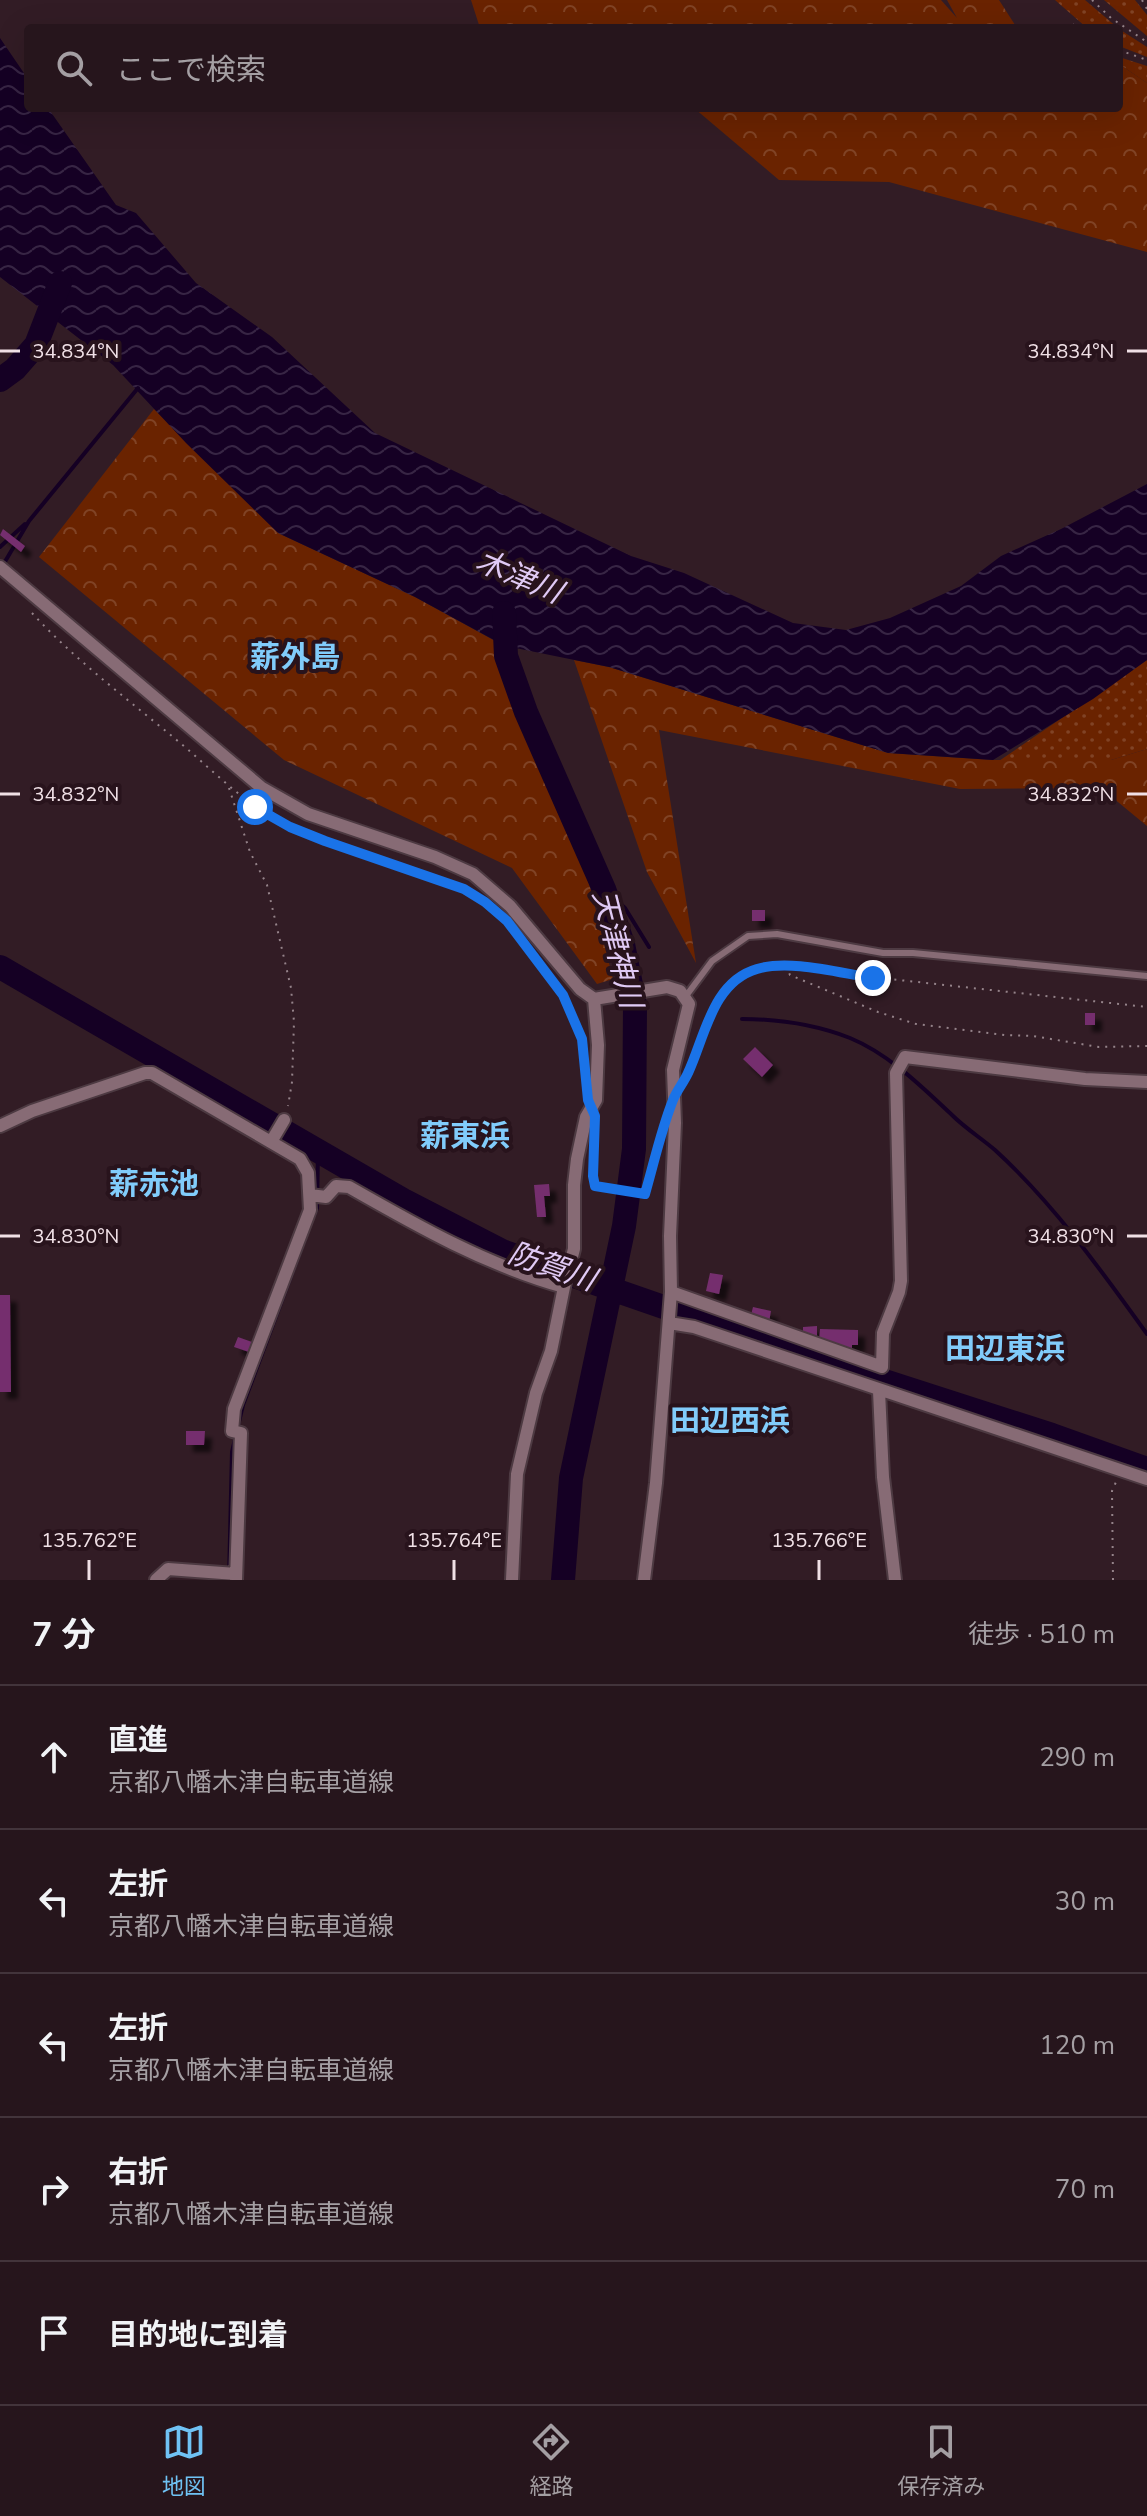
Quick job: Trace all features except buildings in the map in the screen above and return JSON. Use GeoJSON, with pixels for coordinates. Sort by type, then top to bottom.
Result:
{"type":"FeatureCollection","features":[{"type":"Feature","properties":{"kind":"street"},"geometry":{"type":"LineString","coordinates":[[0,567],[262,788],[308,814],[435,857],[480,878],[510,906],[580,989],[594,999],[623,992],[674,987],[686,996],[688,1015],[673,1070],[671,1292],[656,1483],[644,1580]]}},
{"type":"Feature","properties":{"kind":"street"},"geometry":{"type":"LineString","coordinates":[[512,1580],[517,1474],[536,1393],[551,1351],[574,1249],[577,1159],[586,1117],[596,1100],[598,1045],[594,999]]}},
{"type":"Feature","properties":{"kind":"street"},"geometry":{"type":"LineString","coordinates":[[671,1292],[882,1367],[883,1333],[901,1281],[896,1073],[905,1057],[1085,1079],[1147,1082]]}},
{"type":"Feature","properties":{"kind":"street"},"geometry":{"type":"LineString","coordinates":[[0,1126],[32,1111],[152,1073],[272,1139],[300,1159],[308,1173],[310,1210],[234,1409],[232,1431],[241,1433],[232,1575],[168,1569],[156,1580]]}},
{"type":"Feature","properties":{"kind":"street"},"geometry":{"type":"LineString","coordinates":[[272,1139],[284,1120]]}},
{"type":"Feature","properties":{"kind":"street"},"geometry":{"type":"LineString","coordinates":[[310,1195],[326,1197],[336,1186],[349,1187],[437,1238],[518,1274],[564,1287]]}},
{"type":"Feature","properties":{"kind":"street"},"geometry":{"type":"LineString","coordinates":[[669,1323],[694,1327],[1147,1479]]}},
{"type":"Feature","properties":{"kind":"street"},"geometry":{"type":"LineString","coordinates":[[879,1391],[883,1477],[895,1580]]}},
{"type":"Feature","properties":{"kind":"lane"},"geometry":{"type":"LineString","coordinates":[[686,996],[712,961],[726,950],[748,936],[777,934],[883,953],[913,953],[1147,976]]}},
{"type":"Feature","properties":{"kind":"path"},"geometry":{"type":"LineString","coordinates":[[1092,0],[1120,24]]}},
{"type":"Feature","properties":{"kind":"path"},"geometry":{"type":"LineString","coordinates":[[1142,0],[1147,9]]}},
{"type":"Feature","properties":{"kind":"path"},"geometry":{"type":"LineString","coordinates":[[1123,26],[1147,42]]}},
{"type":"Feature","properties":{"kind":"path"},"geometry":{"type":"LineString","coordinates":[[1123,51],[1147,60]]}},
{"type":"Feature","properties":{"kind":"path"},"geometry":{"type":"LineString","coordinates":[[33,613],[62,643],[255,807],[290,827],[464,889],[485,902]]}},
{"type":"Feature","properties":{"kind":"path"},"geometry":{"type":"LineString","coordinates":[[229,787],[250,852],[267,885],[291,988],[294,1022],[292,1082],[284,1120]]}},
{"type":"Feature","properties":{"kind":"path"},"geometry":{"type":"LineString","coordinates":[[539,960],[570,1010],[582,1039],[584,1053]]}},
{"type":"Feature","properties":{"kind":"path"},"geometry":{"type":"LineString","coordinates":[[786,966],[790,975],[878,1012],[916,1024],[1033,1036],[1099,1047],[1147,1046]]}},
{"type":"Feature","properties":{"kind":"path"},"geometry":{"type":"LineString","coordinates":[[674,1098],[689,1072],[708,1021],[726,991],[741,975],[755,969],[786,966],[1147,1007]]}},
{"type":"Feature","properties":{"kind":"path"},"geometry":{"type":"LineString","coordinates":[[594,1141],[593,1183],[645,1194],[662,1133]]}},
{"type":"Feature","properties":{"kind":"path"},"geometry":{"type":"LineString","coordinates":[[1113,1580],[1112,1491],[1120,1470]]}},
{"type":"Feature","properties":{"kind":"green space"},"geometry":{"type":"Polygon","coordinates":[[[471,0],[941,0],[957,18],[947,0],[999,0],[1014,24],[479,24],[471,0]]]}},
{"type":"Feature","properties":{"kind":"green space"},"geometry":{"type":"Polygon","coordinates":[[[1055,0],[1085,0],[1113,24],[1082,24],[1055,0]]]}},
{"type":"Feature","properties":{"kind":"green space"},"geometry":{"type":"Polygon","coordinates":[[[1104,0],[1135,0],[1147,15],[1147,36],[1104,0]]]}},
{"type":"Feature","properties":{"kind":"green space"},"geometry":{"type":"Polygon","coordinates":[[[1123,32],[1147,47],[1147,57],[1123,48],[1123,32]]]}},
{"type":"Feature","properties":{"kind":"green space"},"geometry":{"type":"Polygon","coordinates":[[[1123,58],[1147,66],[1147,83],[1123,67],[1123,58]]]}},
{"type":"Feature","properties":{"kind":"green space"},"geometry":{"type":"Polygon","coordinates":[[[1123,67],[1147,83],[1147,252],[889,182],[779,180],[699,112],[1123,112],[1123,67]]]}},
{"type":"Feature","properties":{"kind":"green space"},"geometry":{"type":"Polygon","coordinates":[[[154,409],[280,534],[415,597],[506,647],[526,712],[588,879],[613,979],[597,984],[512,868],[284,760],[39,557],[154,409]]]}},
{"type":"Feature","properties":{"kind":"green space"},"geometry":{"type":"Polygon","coordinates":[[[574,660],[609,667],[888,753],[993,760],[1111,760],[1147,749],[1147,826],[1101,788],[960,789],[659,730],[696,963],[647,872],[574,660]]]}},
{"type":"Feature","properties":{"kind":"green space"},"geometry":{"type":"Polygon","coordinates":[[[1147,660],[1147,749],[1111,760],[996,763],[1147,660]]]}},
{"type":"Feature","properties":{"kind":"water","name":"木津川"},"geometry":{"type":"Polygon","coordinates":[[[0,38],[24,73],[24,112],[51,112],[116,205],[136,213],[196,283],[272,337],[375,433],[631,556],[684,573],[793,623],[846,630],[890,618],[961,586],[1001,556],[1147,484],[1147,660],[1093,699],[993,760],[888,753],[609,667],[505,646],[415,597],[278,533],[186,443],[113,365],[0,277],[0,38]]]}},
{"type":"Feature","properties":{"kind":"waterway"},"geometry":{"type":"LineString","coordinates":[[0,380],[15,369],[36,345],[60,283]]}},
{"type":"Feature","properties":{"kind":"waterway"},"geometry":{"type":"LineString","coordinates":[[3,565],[29,521],[138,388]]}},
{"type":"Feature","properties":{"kind":"waterway"},"geometry":{"type":"LineString","coordinates":[[0,547],[25,524]]}},
{"type":"Feature","properties":{"kind":"waterway","name":"天津神川"},"geometry":{"type":"LineString","coordinates":[[504,613],[506,656],[526,712],[604,889],[623,944],[635,1005],[634,1149],[624,1226],[571,1478],[563,1580]]}},
{"type":"Feature","properties":{"kind":"waterway"},"geometry":{"type":"LineString","coordinates":[[604,889],[625,908],[649,947]]}},
{"type":"Feature","properties":{"kind":"waterway","name":"防賀川"},"geometry":{"type":"LineString","coordinates":[[0,967],[403,1200],[502,1251],[1147,1469]]}},
{"type":"Feature","properties":{"kind":"waterway"},"geometry":{"type":"LineString","coordinates":[[742,1019],[797,1023],[837,1033],[878,1053],[904,1072],[995,1150],[1037,1192],[1147,1334]]}},
{"type":"Feature","properties":{"kind":"waterway"},"geometry":{"type":"LineString","coordinates":[[314,1216],[317,1208],[318,1151]]}},
{"type":"Feature","properties":{"kind":"waterway"},"geometry":{"type":"LineString","coordinates":[[237,1430],[243,1405],[305,1239]]}},
{"type":"Feature","properties":{"kind":"waterway"},"geometry":{"type":"LineString","coordinates":[[229,1580],[232,1452],[235,1439]]}},
{"type":"Feature","properties":{"kind":"district","name":"薪外島"},"geometry":{"type":"Point","coordinates":[295,657]}},
{"type":"Feature","properties":{"kind":"district","name":"薪東浜"},"geometry":{"type":"Point","coordinates":[465,1136]}},
{"type":"Feature","properties":{"kind":"district","name":"薪赤池"},"geometry":{"type":"Point","coordinates":[154,1184]}},
{"type":"Feature","properties":{"kind":"district","name":"田辺東浜"},"geometry":{"type":"Point","coordinates":[1005,1349]}},
{"type":"Feature","properties":{"kind":"district","name":"田辺西浜"},"geometry":{"type":"Point","coordinates":[730,1421]}},
{"type":"Feature","properties":{"kind":"route"},"geometry":{"type":"LineString","coordinates":[[255,807],[290,827],[325,841],[464,889],[507,921],[563,995],[582,1039],[588,1100],[593,1105],[595,1116],[595,1186],[645,1194],[666,1118],[689,1072],[704,1029],[726,991],[741,975],[755,969],[786,966],[873,978]]}}]}
